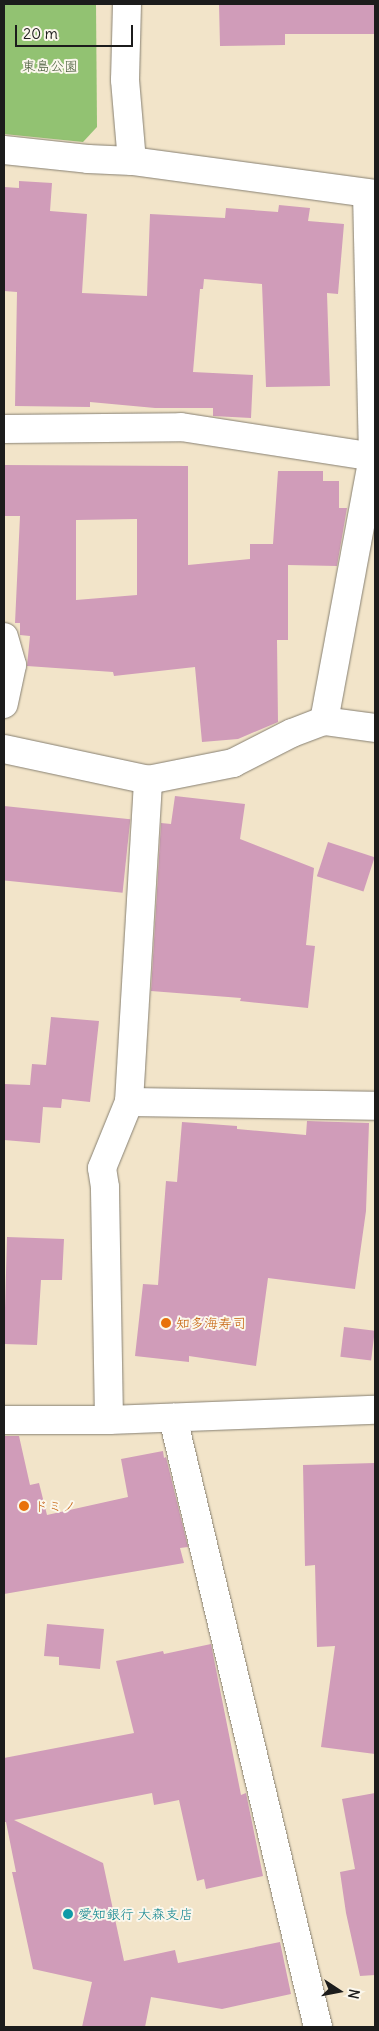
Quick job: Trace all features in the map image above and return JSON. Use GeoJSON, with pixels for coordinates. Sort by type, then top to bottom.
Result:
{"type":"FeatureCollection","features":[{"type":"Feature","properties":{"kind":"street"},"geometry":{"type":"LineString","coordinates":[[127,4],[125,80],[132,160]]}},
{"type":"Feature","properties":{"kind":"street"},"geometry":{"type":"LineString","coordinates":[[4,150],[88,159],[132,160],[371,194],[374,457],[324,721]]}},
{"type":"Feature","properties":{"kind":"street"},"geometry":{"type":"LineString","coordinates":[[4,429],[181,427],[374,457]]}},
{"type":"Feature","properties":{"kind":"street"},"geometry":{"type":"LineString","coordinates":[[4,637],[12,665],[4,704]]}},
{"type":"Feature","properties":{"kind":"street"},"geometry":{"type":"LineString","coordinates":[[4,749],[148,780],[233,763],[292,733],[324,721],[375,728]]}},
{"type":"Feature","properties":{"kind":"street"},"geometry":{"type":"LineString","coordinates":[[110,1420],[105,1187],[102,1168],[128,1102],[148,780]]}},
{"type":"Feature","properties":{"kind":"street"},"geometry":{"type":"LineString","coordinates":[[128,1102],[375,1106]]}},
{"type":"Feature","properties":{"kind":"street"},"geometry":{"type":"LineString","coordinates":[[4,1420],[110,1420],[375,1410]]}},
{"type":"Feature","properties":{"kind":"street"},"geometry":{"type":"LineString","coordinates":[[173,1418],[318,2027]]}},
{"type":"Feature","properties":{"kind":"green space","name":"東島公園"},"geometry":{"type":"Polygon","coordinates":[[[4,4],[96,4],[97,127],[83,142],[4,134],[4,4]]]}},
{"type":"Feature","properties":{"kind":"building"},"geometry":{"type":"Polygon","coordinates":[[[219,4],[375,4],[375,34],[285,34],[285,45],[220,46],[219,4]]]}},
{"type":"Feature","properties":{"kind":"building"},"geometry":{"type":"Polygon","coordinates":[[[19,181],[52,183],[50,211],[87,214],[82,293],[147,296],[150,214],[225,218],[226,208],[278,212],[279,205],[310,208],[308,221],[344,224],[338,294],[327,293],[330,386],[266,387],[262,284],[204,279],[203,289],[200,289],[193,372],[253,375],[251,418],[213,416],[213,408],[155,408],[90,402],[90,407],[15,406],[17,292],[4,291],[4,187],[19,188],[19,181]]]}},
{"type":"Feature","properties":{"kind":"building"},"geometry":{"type":"Polygon","coordinates":[[[4,465],[188,466],[188,565],[250,559],[250,544],[273,544],[278,471],[323,471],[323,481],[339,481],[339,508],[347,508],[337,566],[288,565],[288,640],[277,640],[278,722],[238,739],[202,742],[195,667],[114,676],[113,672],[27,666],[30,636],[20,635],[20,623],[15,623],[20,516],[4,516],[4,465]],[[137,519],[76,520],[76,600],[137,595],[137,519]]]}},
{"type":"Feature","properties":{"kind":"building"},"geometry":{"type":"Polygon","coordinates":[[[175,796],[245,804],[240,839],[314,868],[306,945],[315,946],[308,1008],[240,1001],[241,998],[151,991],[161,823],[171,824],[175,796]]]}},
{"type":"Feature","properties":{"kind":"building"},"geometry":{"type":"Polygon","coordinates":[[[4,806],[130,819],[123,893],[4,880],[4,806]]]}},
{"type":"Feature","properties":{"kind":"building"},"geometry":{"type":"Polygon","coordinates":[[[328,842],[375,857],[363,891],[317,876],[328,842]]]}},
{"type":"Feature","properties":{"kind":"building"},"geometry":{"type":"Polygon","coordinates":[[[51,1017],[99,1021],[90,1102],[62,1099],[61,1108],[43,1107],[40,1143],[4,1140],[4,1084],[30,1085],[32,1064],[46,1065],[51,1017]]]}},
{"type":"Feature","properties":{"kind":"building"},"geometry":{"type":"Polygon","coordinates":[[[307,1121],[369,1123],[366,1211],[355,1289],[268,1278],[256,1366],[189,1356],[189,1362],[135,1356],[143,1284],[158,1285],[166,1181],[177,1182],[182,1122],[237,1126],[237,1129],[306,1135],[307,1121]]]}},
{"type":"Feature","properties":{"kind":"building"},"geometry":{"type":"Polygon","coordinates":[[[7,1237],[64,1239],[62,1280],[41,1280],[37,1345],[4,1344],[7,1237]]]}},
{"type":"Feature","properties":{"kind":"building"},"geometry":{"type":"Polygon","coordinates":[[[344,1327],[375,1331],[371,1361],[340,1357],[344,1327]]]}},
{"type":"Feature","properties":{"kind":"building"},"geometry":{"type":"Polygon","coordinates":[[[4,1436],[19,1436],[30,1485],[39,1483],[47,1515],[128,1497],[121,1459],[163,1451],[188,1547],[180,1548],[184,1563],[4,1594],[4,1436]]]}},
{"type":"Feature","properties":{"kind":"building"},"geometry":{"type":"Polygon","coordinates":[[[375,1463],[375,1754],[321,1747],[335,1646],[317,1647],[315,1565],[305,1566],[303,1465],[375,1463]]]}},
{"type":"Feature","properties":{"kind":"building"},"geometry":{"type":"Polygon","coordinates":[[[47,1624],[104,1629],[100,1669],[59,1665],[59,1657],[44,1656],[47,1624]]]}},
{"type":"Feature","properties":{"kind":"building"},"geometry":{"type":"Polygon","coordinates":[[[211,1644],[241,1795],[246,1793],[263,1876],[206,1889],[204,1879],[197,1881],[179,1800],[154,1805],[152,1793],[14,1820],[103,1863],[124,1961],[175,1950],[178,1963],[280,1942],[291,1994],[222,2009],[151,1997],[145,2027],[82,2027],[92,1982],[33,1969],[12,1872],[16,1872],[6,1822],[4,1822],[4,1758],[134,1733],[116,1661],[163,1651],[164,1654],[211,1644]]]}},
{"type":"Feature","properties":{"kind":"building"},"geometry":{"type":"Polygon","coordinates":[[[375,1793],[375,1975],[360,1976],[346,1913],[340,1872],[355,1869],[342,1799],[375,1793]]]}},
{"type":"Feature","properties":{"kind":"place","name":"知多海寿司"},"geometry":{"type":"Point","coordinates":[166,1323]}},
{"type":"Feature","properties":{"kind":"place","name":"ドミノ"},"geometry":{"type":"Point","coordinates":[24,1506]}},
{"type":"Feature","properties":{"kind":"place","name":"愛知銀行 大森支店"},"geometry":{"type":"Point","coordinates":[68,1914]}}]}
